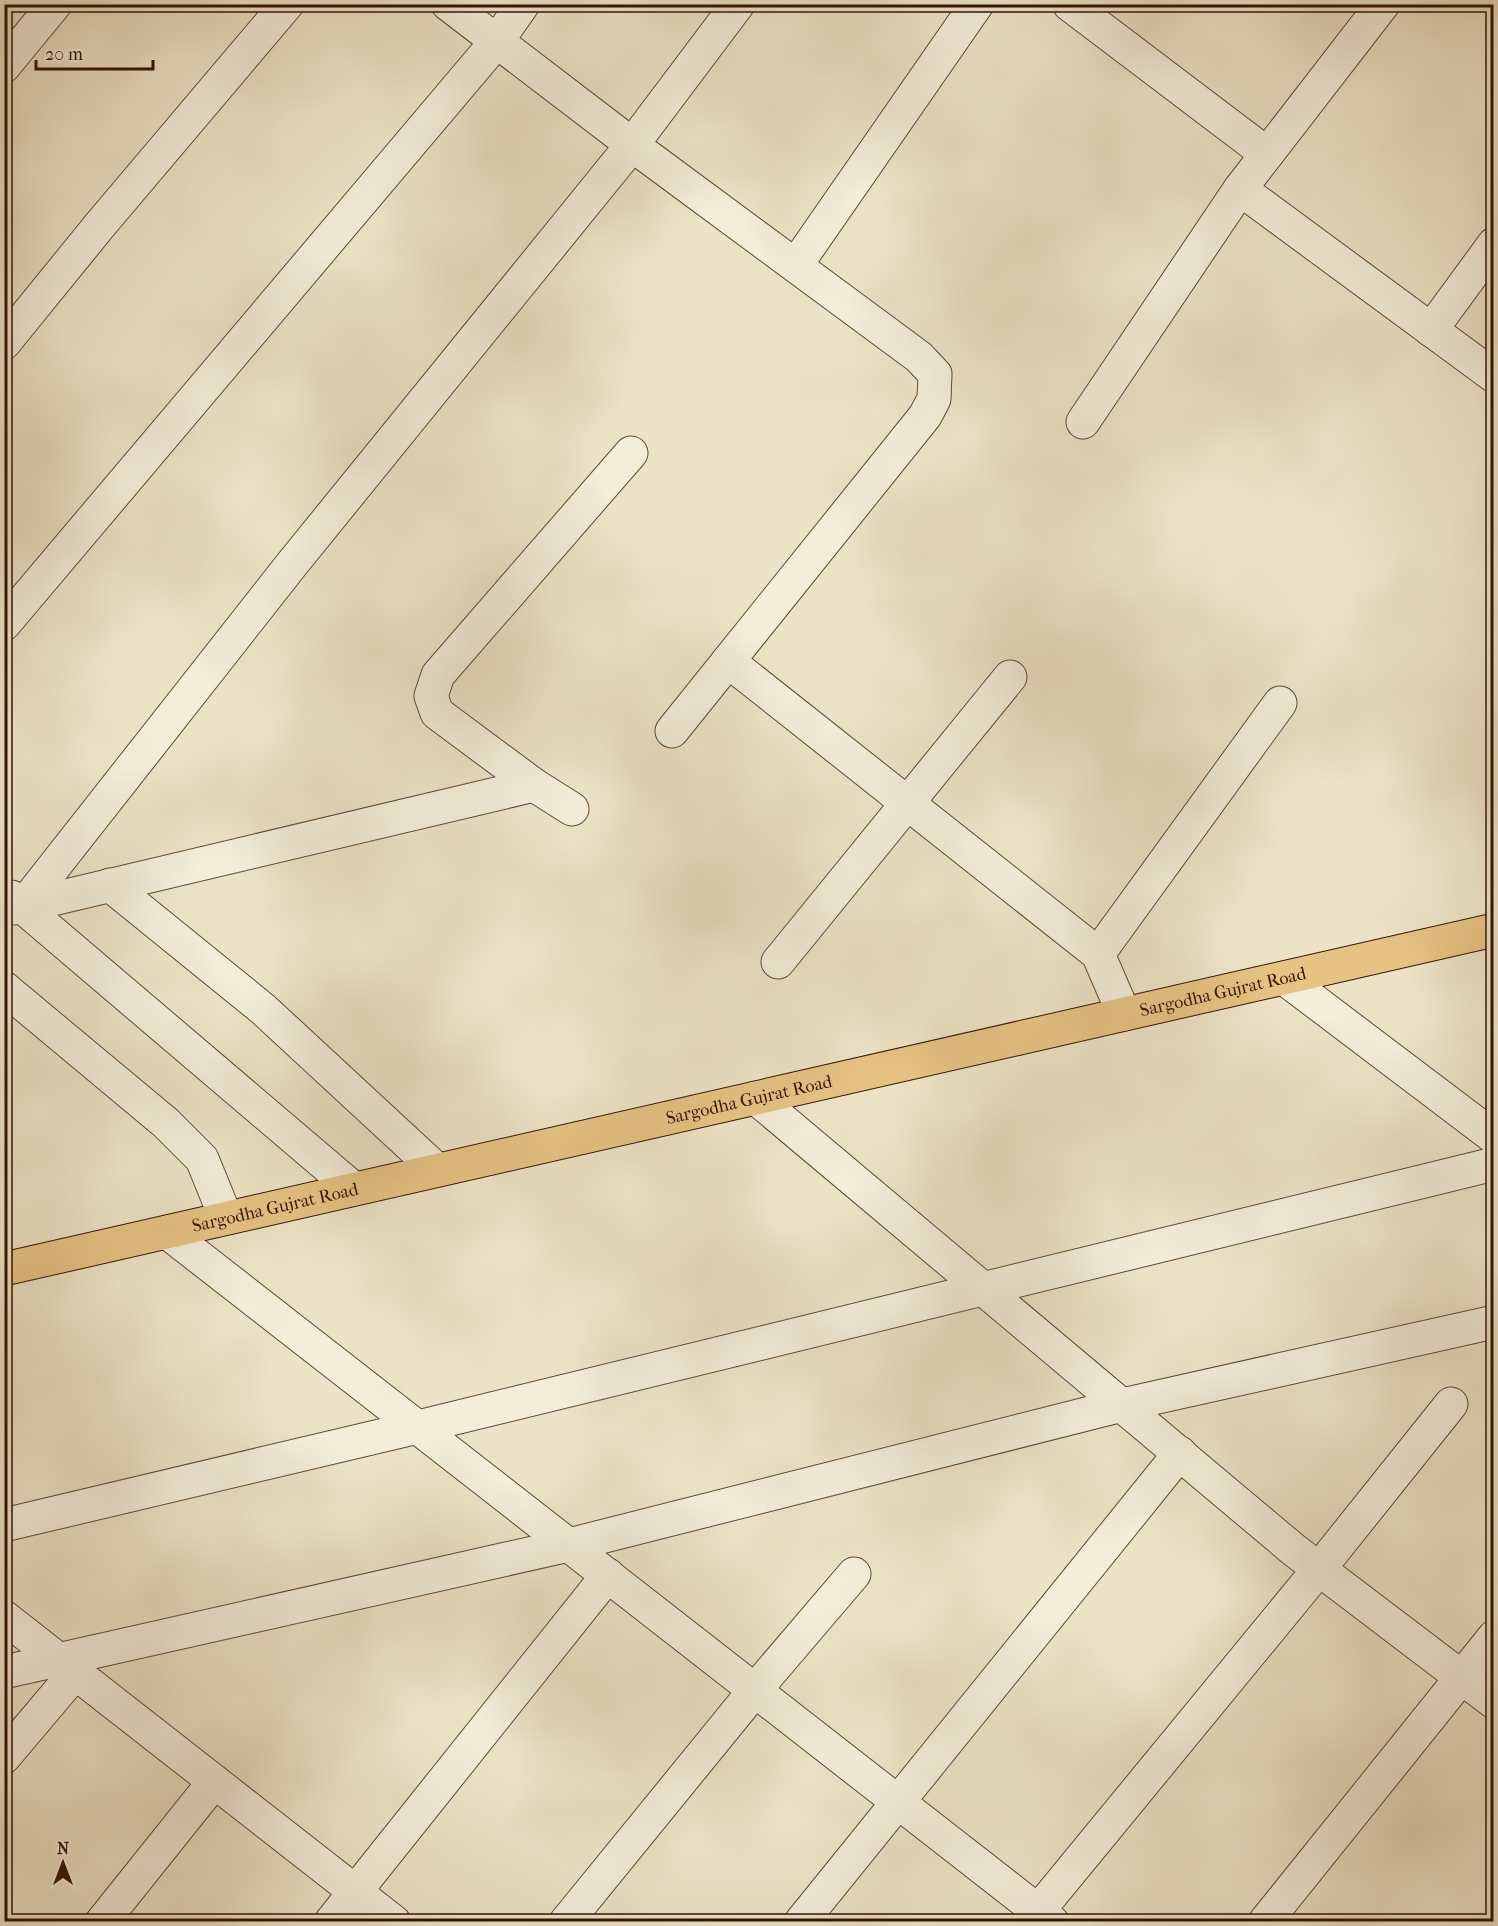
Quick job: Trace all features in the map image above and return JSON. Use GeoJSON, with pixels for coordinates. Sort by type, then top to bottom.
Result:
{"type":"FeatureCollection","features":[{"type":"Feature","properties":{"kind":"main road","name":"Sargodha Gujrat Road"},"geometry":{"type":"LineString","coordinates":[[4,1269],[1494,930]]}},
{"type":"Feature","properties":{"kind":"street"},"geometry":{"type":"LineString","coordinates":[[4,66],[56,4]]}},
{"type":"Feature","properties":{"kind":"street"},"geometry":{"type":"LineString","coordinates":[[4,343],[100,225],[287,4]]}},
{"type":"Feature","properties":{"kind":"street"},"geometry":{"type":"LineString","coordinates":[[448,4],[632,145],[919,357],[935,374],[934,399],[925,416],[672,731]]}},
{"type":"Feature","properties":{"kind":"street"},"geometry":{"type":"LineString","coordinates":[[4,624],[496,41],[523,4]]}},
{"type":"Feature","properties":{"kind":"street"},"geometry":{"type":"LineString","coordinates":[[11,903],[292,564],[632,145],[738,4]]}},
{"type":"Feature","properties":{"kind":"street"},"geometry":{"type":"LineString","coordinates":[[796,265],[977,4]]}},
{"type":"Feature","properties":{"kind":"street"},"geometry":{"type":"LineString","coordinates":[[1069,4],[1267,154]]}},
{"type":"Feature","properties":{"kind":"street"},"geometry":{"type":"LineString","coordinates":[[1083,423],[1240,189],[1383,4]]}},
{"type":"Feature","properties":{"kind":"street"},"geometry":{"type":"LineString","coordinates":[[1240,189],[1494,376]]}},
{"type":"Feature","properties":{"kind":"street"},"geometry":{"type":"LineString","coordinates":[[1431,330],[1494,244]]}},
{"type":"Feature","properties":{"kind":"street"},"geometry":{"type":"LineString","coordinates":[[572,809],[534,786],[437,713],[431,696],[438,675],[631,453]]}},
{"type":"Feature","properties":{"kind":"street"},"geometry":{"type":"LineString","coordinates":[[728,661],[1098,954],[1124,1014]]}},
{"type":"Feature","properties":{"kind":"street"},"geometry":{"type":"LineString","coordinates":[[778,962],[1010,676]]}},
{"type":"Feature","properties":{"kind":"street"},"geometry":{"type":"LineString","coordinates":[[1098,954],[1280,703]]}},
{"type":"Feature","properties":{"kind":"street"},"geometry":{"type":"LineString","coordinates":[[11,903],[110,885],[534,786]]}},
{"type":"Feature","properties":{"kind":"street"},"geometry":{"type":"LineString","coordinates":[[110,885],[263,1009],[437,1170]]}},
{"type":"Feature","properties":{"kind":"street"},"geometry":{"type":"LineString","coordinates":[[11,903],[354,1189]]}},
{"type":"Feature","properties":{"kind":"street"},"geometry":{"type":"LineString","coordinates":[[1284,978],[1494,1137]]}},
{"type":"Feature","properties":{"kind":"street"},"geometry":{"type":"LineString","coordinates":[[4,988],[166,1123],[189,1145],[202,1160],[226,1218]]}},
{"type":"Feature","properties":{"kind":"street"},"geometry":{"type":"LineString","coordinates":[[756,1098],[1319,1569],[1494,1702]]}},
{"type":"Feature","properties":{"kind":"street"},"geometry":{"type":"LineString","coordinates":[[4,1525],[418,1427],[1494,1164]]}},
{"type":"Feature","properties":{"kind":"street"},"geometry":{"type":"LineString","coordinates":[[167,1232],[898,1802],[1040,1918],[1451,1404]]}},
{"type":"Feature","properties":{"kind":"street"},"geometry":{"type":"LineString","coordinates":[[4,1672],[67,1667],[569,1545],[1122,1405],[1494,1322]]}},
{"type":"Feature","properties":{"kind":"street"},"geometry":{"type":"LineString","coordinates":[[801,1922],[1180,1454]]}},
{"type":"Feature","properties":{"kind":"street"},"geometry":{"type":"LineString","coordinates":[[566,1922],[754,1690],[854,1574]]}},
{"type":"Feature","properties":{"kind":"street"},"geometry":{"type":"LineString","coordinates":[[331,1922],[608,1575]]}},
{"type":"Feature","properties":{"kind":"street"},"geometry":{"type":"LineString","coordinates":[[4,1617],[394,1922]]}},
{"type":"Feature","properties":{"kind":"street"},"geometry":{"type":"LineString","coordinates":[[1265,1922],[1494,1637]]}},
{"type":"Feature","properties":{"kind":"street"},"geometry":{"type":"LineString","coordinates":[[4,1757],[67,1667]]}},
{"type":"Feature","properties":{"kind":"street"},"geometry":{"type":"LineString","coordinates":[[102,1922],[214,1782]]}}]}
